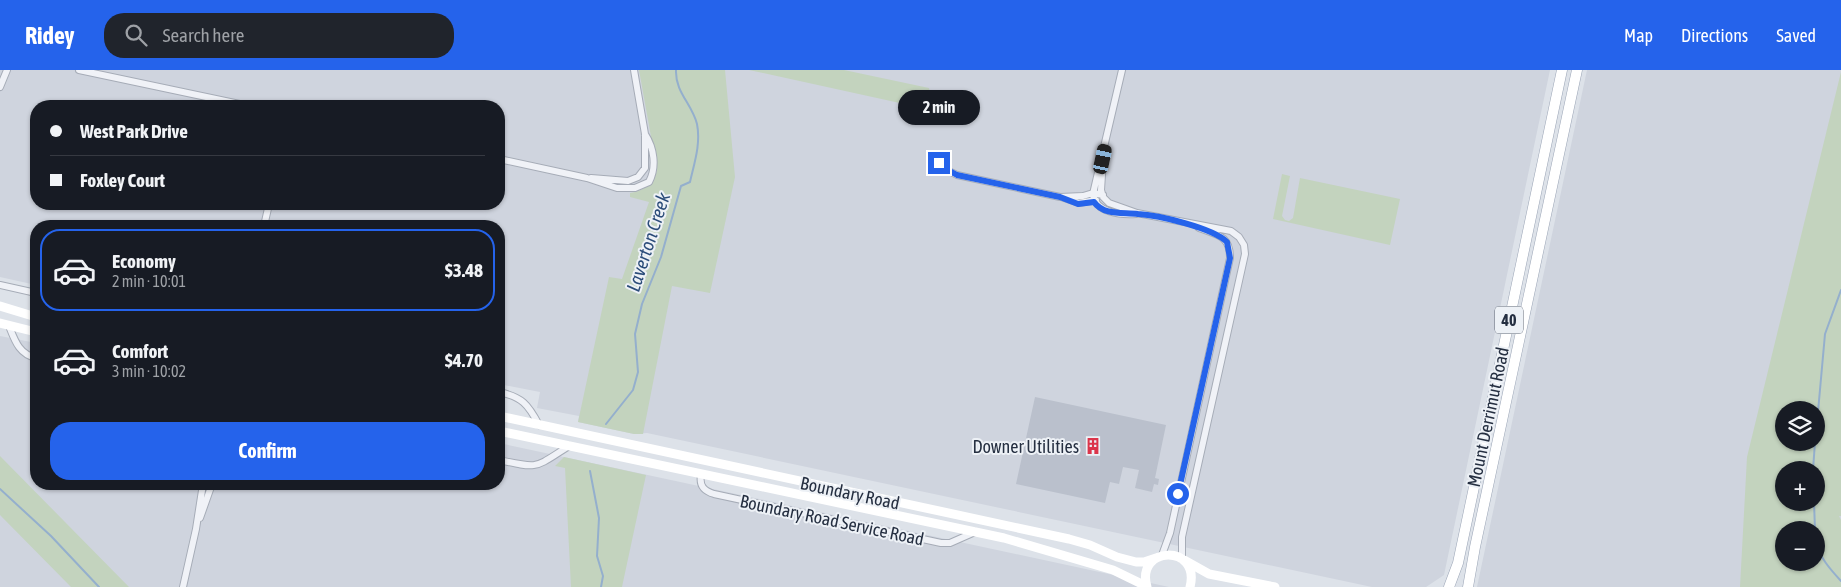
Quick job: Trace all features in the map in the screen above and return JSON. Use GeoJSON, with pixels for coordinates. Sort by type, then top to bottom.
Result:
{"type":"FeatureCollection","features":[{"type":"Feature","properties":{"kind":"main road","name":"Mount Derrimut Road"},"geometry":{"type":"LineString","coordinates":[[1449,587],[1458,563],[1562,70]]}},
{"type":"Feature","properties":{"kind":"main road","name":"Mount Derrimut Road"},"geometry":{"type":"LineString","coordinates":[[1468,587],[1577,70]]}},
{"type":"Feature","properties":{"kind":"main road"},"geometry":{"type":"LineString","coordinates":[[0,306],[30,315]]}},
{"type":"Feature","properties":{"kind":"main road"},"geometry":{"type":"LineString","coordinates":[[0,323],[30,331]]}},
{"type":"Feature","properties":{"kind":"main road","name":"Boundary Road"},"geometry":{"type":"LineString","coordinates":[[505,417],[1070,539],[1090,545],[1125,560],[1144,562],[1160,556]]}},
{"type":"Feature","properties":{"kind":"main road","name":"Boundary Road"},"geometry":{"type":"LineString","coordinates":[[505,432],[1004,538],[1113,570],[1146,587]]}},
{"type":"Feature","properties":{"kind":"main road"},"geometry":{"type":"LineString","coordinates":[[701,475],[704,460]]}},
{"type":"Feature","properties":{"kind":"main road"},"geometry":{"type":"LineString","coordinates":[[1146,587],[1148,566],[1160,556],[1172,555],[1208,574],[1275,587]]}},
{"type":"Feature","properties":{"kind":"main road"},"geometry":{"type":"LineString","coordinates":[[1182,560],[1191,572],[1190,587]]}},
{"type":"Feature","properties":{"kind":"street"},"geometry":{"type":"LineString","coordinates":[[0,87],[7,70]]}},
{"type":"Feature","properties":{"kind":"street"},"geometry":{"type":"LineString","coordinates":[[80,70],[223,100]]}},
{"type":"Feature","properties":{"kind":"street"},"geometry":{"type":"LineString","coordinates":[[505,160],[587,178],[628,182],[638,177],[646,165],[645,134],[634,70]]}},
{"type":"Feature","properties":{"kind":"street"},"geometry":{"type":"LineString","coordinates":[[1122,70],[1103,159],[1095,181],[1094,202],[1099,208],[1112,212],[1137,214],[1224,229],[1239,237],[1244,244],[1244,254],[1182,537],[1182,560]]}},
{"type":"Feature","properties":{"kind":"street"},"geometry":{"type":"LineString","coordinates":[[587,178],[605,185],[622,188],[635,188],[646,184],[651,177],[654,163],[652,151],[645,134]]}},
{"type":"Feature","properties":{"kind":"street"},"geometry":{"type":"LineString","coordinates":[[1103,159],[1103,195],[1109,203],[1137,214]]}},
{"type":"Feature","properties":{"kind":"street"},"geometry":{"type":"LineString","coordinates":[[939,163],[957,175],[1060,197],[1078,204],[1094,202],[1103,195]]}},
{"type":"Feature","properties":{"kind":"street"},"geometry":{"type":"LineString","coordinates":[[1060,197],[1083,196],[1093,193],[1103,195]]}},
{"type":"Feature","properties":{"kind":"street"},"geometry":{"type":"LineString","coordinates":[[1160,556],[1170,533],[1230,258],[1227,242],[1217,234],[1193,225]]}},
{"type":"Feature","properties":{"kind":"street"},"geometry":{"type":"LineString","coordinates":[[1227,242],[1239,237]]}},
{"type":"Feature","properties":{"kind":"street"},"geometry":{"type":"LineString","coordinates":[[0,285],[30,292]]}},
{"type":"Feature","properties":{"kind":"street"},"geometry":{"type":"LineString","coordinates":[[9,326],[20,349],[30,356]]}},
{"type":"Feature","properties":{"kind":"street"},"geometry":{"type":"LineString","coordinates":[[505,394],[518,397],[524,401],[538,425]]}},
{"type":"Feature","properties":{"kind":"street"},"geometry":{"type":"LineString","coordinates":[[1199,397],[1214,395]]}},
{"type":"Feature","properties":{"kind":"street"},"geometry":{"type":"LineString","coordinates":[[1199,397],[1211,405]]}},
{"type":"Feature","properties":{"kind":"street"},"geometry":{"type":"LineString","coordinates":[[505,461],[534,466],[549,460],[569,446]]}},
{"type":"Feature","properties":{"kind":"street","name":"Boundary Road Service Road"},"geometry":{"type":"LineString","coordinates":[[701,475],[700,481],[704,488],[714,494],[941,543],[950,543],[976,532]]}},
{"type":"Feature","properties":{"kind":"street"},"geometry":{"type":"LineString","coordinates":[[183,587],[196,529],[202,490]]}},
{"type":"Feature","properties":{"kind":"street"},"geometry":{"type":"LineString","coordinates":[[196,529],[210,490]]}},
{"type":"Feature","properties":{"kind":"shaded area"},"geometry":{"type":"Polygon","coordinates":[[[0,70],[1550,70],[1444,575],[1426,587],[1372,587],[647,433],[634,434],[578,422],[579,416],[537,408],[540,392],[505,385],[505,220],[30,220],[30,284],[0,277],[0,70]]]}},
{"type":"Feature","properties":{"kind":"shaded area"},"geometry":{"type":"Polygon","coordinates":[[[1587,70],[1841,70],[1841,587],[1477,587],[1587,70]]]}},
{"type":"Feature","properties":{"kind":"shaded area"},"geometry":{"type":"Polygon","coordinates":[[[0,336],[30,342],[30,490],[505,490],[505,444],[1169,587],[0,587],[0,336]]]}},
{"type":"Feature","properties":{"kind":"green space"},"geometry":{"type":"Polygon","coordinates":[[[639,70],[725,70],[735,177],[710,293],[672,286],[643,434],[634,434],[578,422],[609,277],[622,279],[649,202],[630,197],[630,193],[648,186],[656,175],[657,170],[639,70]]]}},
{"type":"Feature","properties":{"kind":"green space"},"geometry":{"type":"Polygon","coordinates":[[[749,70],[844,70],[929,88],[930,93],[927,109],[749,70]]]}},
{"type":"Feature","properties":{"kind":"green space"},"geometry":{"type":"Polygon","coordinates":[[[1841,72],[1841,516],[1839,516],[1841,520],[1841,587],[1740,587],[1747,457],[1841,72]]]}},
{"type":"Feature","properties":{"kind":"green space"},"geometry":{"type":"Polygon","coordinates":[[[1282,174],[1290,176],[1282,216],[1285,220],[1289,221],[1293,218],[1300,178],[1400,199],[1390,245],[1273,219],[1282,174]]]}},
{"type":"Feature","properties":{"kind":"green space"},"geometry":{"type":"Polygon","coordinates":[[[0,456],[30,486],[30,490],[33,490],[129,587],[71,587],[0,515],[0,456]]]}},
{"type":"Feature","properties":{"kind":"green space"},"geometry":{"type":"Polygon","coordinates":[[[564,457],[646,475],[622,587],[571,587],[565,468],[555,466],[564,457]]]}},
{"type":"Feature","properties":{"kind":"building","name":"Downer Utilities"},"geometry":{"type":"Polygon","coordinates":[[[1035,397],[1166,425],[1155,478],[1159,479],[1158,485],[1154,484],[1152,492],[1135,488],[1139,470],[1123,467],[1119,484],[1110,482],[1105,503],[1016,484],[1035,397]]]}},
{"type":"Feature","properties":{"kind":"waterway","name":"Laverton Creek"},"geometry":{"type":"LineString","coordinates":[[606,424],[633,390],[638,372],[635,334],[642,304],[661,257],[681,186],[690,182],[696,154],[697,124],[678,85],[676,70]]}},
{"type":"Feature","properties":{"kind":"waterway"},"geometry":{"type":"LineString","coordinates":[[1819,401],[1825,334],[1841,290]]}},
{"type":"Feature","properties":{"kind":"waterway"},"geometry":{"type":"LineString","coordinates":[[1814,451],[1814,461]]}},
{"type":"Feature","properties":{"kind":"waterway","name":"Laverton Creek"},"geometry":{"type":"LineString","coordinates":[[590,471],[599,518],[597,556],[603,576],[601,587]]}},
{"type":"Feature","properties":{"kind":"waterway"},"geometry":{"type":"LineString","coordinates":[[0,489],[51,536],[99,587]]}},
{"type":"Feature","properties":{"kind":"waterway"},"geometry":{"type":"LineString","coordinates":[[1814,511],[1815,521]]}},
{"type":"Feature","properties":{"kind":"waterway"},"geometry":{"type":"LineString","coordinates":[[1825,562],[1841,581]]}},
{"type":"Feature","properties":{"kind":"place","name":"Downer Utilities"},"geometry":{"type":"Point","coordinates":[1093,446]}},
{"type":"Feature","properties":{"kind":"route"},"geometry":{"type":"LineString","coordinates":[[939,163],[957,175],[1060,197],[1078,204],[1094,202],[1099,208],[1112,212],[1137,214],[1193,225],[1217,234],[1229,244],[1230,258],[1178,494]]}}]}
